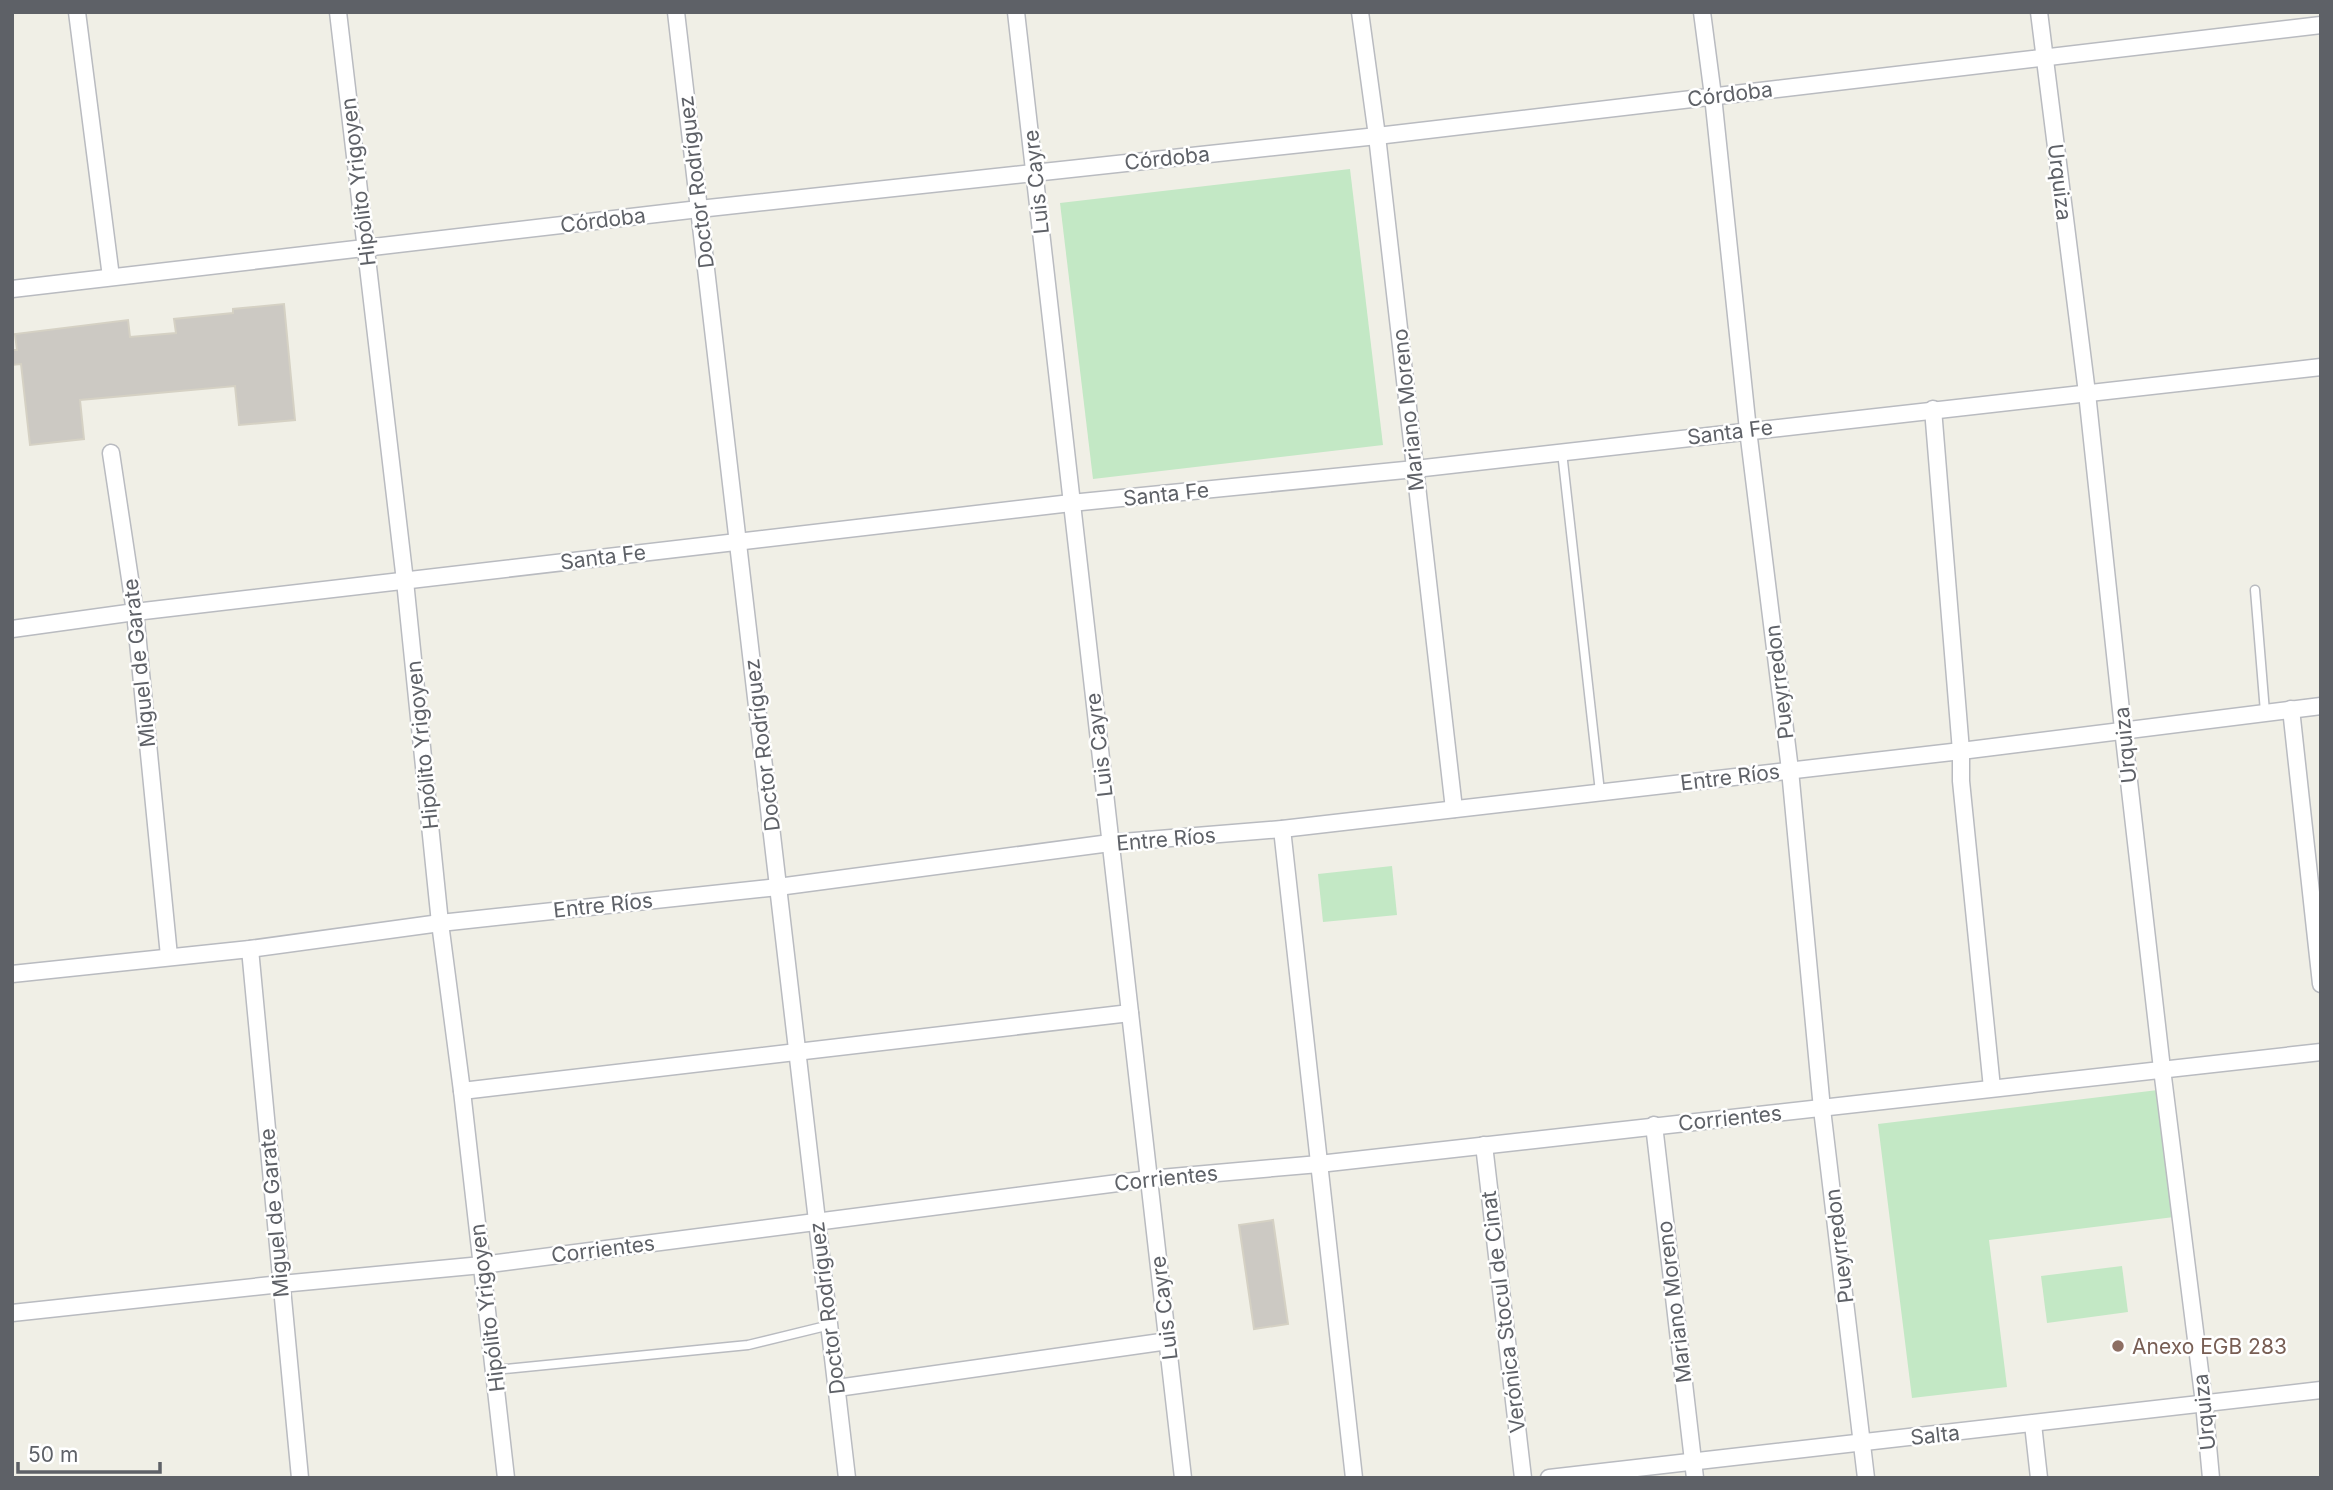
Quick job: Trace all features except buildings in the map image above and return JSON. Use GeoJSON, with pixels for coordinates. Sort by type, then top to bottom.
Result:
{"type":"FeatureCollection","features":[{"type":"Feature","properties":{"kind":"street"},"geometry":{"type":"LineString","coordinates":[[77,12],[111,277]]}},
{"type":"Feature","properties":{"kind":"street","name":"Hipólito Yrigoyen"},"geometry":{"type":"LineString","coordinates":[[338,12],[405,581],[440,923],[506,1478]]}},
{"type":"Feature","properties":{"kind":"street","name":"Doctor Rodríguez"},"geometry":{"type":"LineString","coordinates":[[676,12],[847,1478]]}},
{"type":"Feature","properties":{"kind":"street","name":"Luis Cayre"},"geometry":{"type":"LineString","coordinates":[[1016,12],[1183,1478]]}},
{"type":"Feature","properties":{"kind":"street","name":"Mariano Moreno"},"geometry":{"type":"LineString","coordinates":[[1360,12],[1377,136],[1454,809]]}},
{"type":"Feature","properties":{"kind":"street","name":"Pueyrredon"},"geometry":{"type":"LineString","coordinates":[[1702,12],[1748,430],[1790,770],[1822,1108],[1866,1478]]}},
{"type":"Feature","properties":{"kind":"street","name":"Urquiza"},"geometry":{"type":"LineString","coordinates":[[2039,12],[2087,393],[2123,729],[2211,1478]]}},
{"type":"Feature","properties":{"kind":"street","name":"Córdoba"},"geometry":{"type":"LineString","coordinates":[[12,289],[699,209],[1377,136],[2321,25]]}},
{"type":"Feature","properties":{"kind":"street","name":"Santa Fe"},"geometry":{"type":"LineString","coordinates":[[12,629],[135,612],[1071,503],[1415,469],[2321,367]]}},
{"type":"Feature","properties":{"kind":"street"},"geometry":{"type":"LineString","coordinates":[[1933,409],[1961,751],[1961,781],[1992,1088]]}},
{"type":"Feature","properties":{"kind":"street","name":"Miguel de Garate"},"geometry":{"type":"LineString","coordinates":[[111,453],[135,612],[169,956]]}},
{"type":"Feature","properties":{"kind":"street","name":"Entre Ríos"},"geometry":{"type":"LineString","coordinates":[[12,974],[250,949],[440,923],[778,887],[1110,843],[1282,829],[1961,751],[2321,705]]}},
{"type":"Feature","properties":{"kind":"street"},"geometry":{"type":"LineString","coordinates":[[2291,709],[2321,984]]}},
{"type":"Feature","properties":{"kind":"street"},"geometry":{"type":"LineString","coordinates":[[1282,829],[1354,1478]]}},
{"type":"Feature","properties":{"kind":"street","name":"Miguel de Garate"},"geometry":{"type":"LineString","coordinates":[[250,949],[300,1478]]}},
{"type":"Feature","properties":{"kind":"street"},"geometry":{"type":"LineString","coordinates":[[462,1091],[1130,1013]]}},
{"type":"Feature","properties":{"kind":"street","name":"Corrientes"},"geometry":{"type":"LineString","coordinates":[[12,1313],[482,1265],[1149,1179],[1319,1164],[2321,1052]]}},
{"type":"Feature","properties":{"kind":"street","name":"Mariano Moreno"},"geometry":{"type":"LineString","coordinates":[[1654,1125],[1695,1478]]}},
{"type":"Feature","properties":{"kind":"street","name":"Verónica Stocul de Cinat"},"geometry":{"type":"LineString","coordinates":[[1483,1145],[1522,1478]]}},
{"type":"Feature","properties":{"kind":"street"},"geometry":{"type":"LineString","coordinates":[[837,1388],[1168,1341]]}},
{"type":"Feature","properties":{"kind":"street","name":"Salta"},"geometry":{"type":"LineString","coordinates":[[1549,1478],[2321,1390]]}},
{"type":"Feature","properties":{"kind":"street"},"geometry":{"type":"LineString","coordinates":[[2033,1424],[2039,1478]]}},
{"type":"Feature","properties":{"kind":"lane"},"geometry":{"type":"LineString","coordinates":[[1562,452],[1600,792]]}},
{"type":"Feature","properties":{"kind":"lane"},"geometry":{"type":"LineString","coordinates":[[2255,590],[2265,712]]}},
{"type":"Feature","properties":{"kind":"lane"},"geometry":{"type":"LineString","coordinates":[[495,1370],[748,1345],[830,1325]]}},
{"type":"Feature","properties":{"kind":"green space"},"geometry":{"type":"Polygon","coordinates":[[[1350,169],[1383,445],[1093,479],[1060,203],[1350,169]]]}},
{"type":"Feature","properties":{"kind":"green space"},"geometry":{"type":"Polygon","coordinates":[[[1392,866],[1397,915],[1323,922],[1318,874],[1392,866]]]}},
{"type":"Feature","properties":{"kind":"green space"},"geometry":{"type":"Polygon","coordinates":[[[2158,1090],[2174,1217],[1989,1240],[2007,1387],[1912,1398],[1878,1124],[2158,1090]]]}},
{"type":"Feature","properties":{"kind":"green space"},"geometry":{"type":"Polygon","coordinates":[[[2122,1266],[2128,1312],[2047,1323],[2041,1276],[2122,1266]]]}},
{"type":"Feature","properties":{"kind":"place","name":"Anexo EGB 283"},"geometry":{"type":"Point","coordinates":[2118,1346]}}]}
